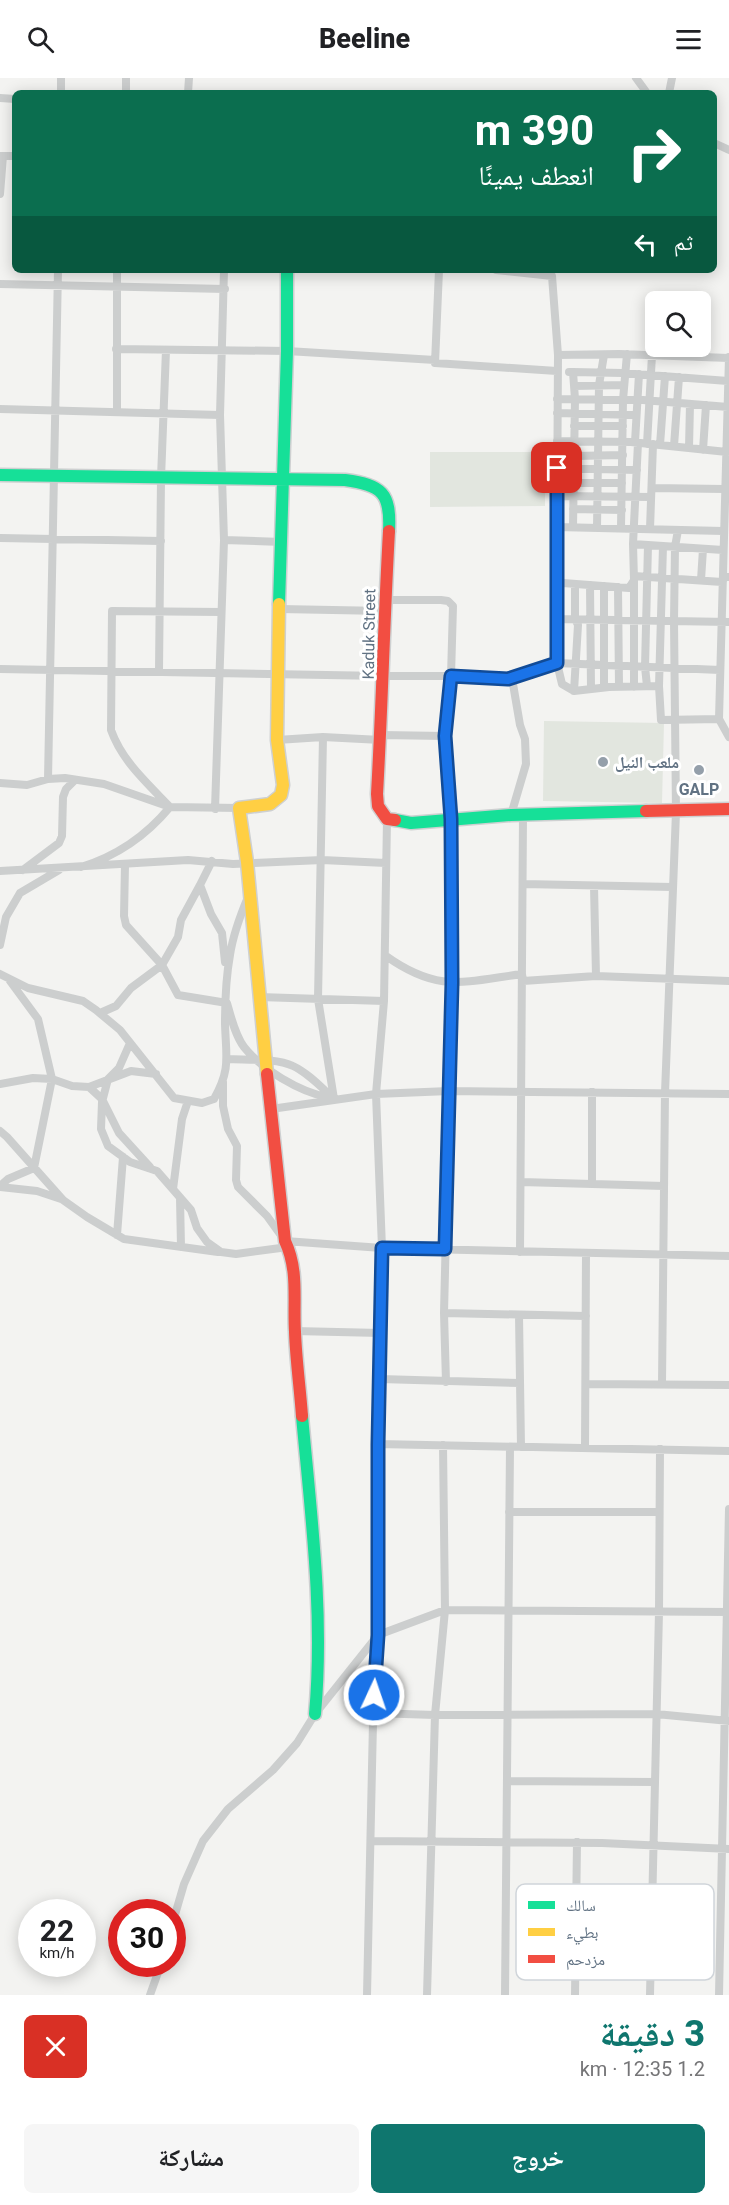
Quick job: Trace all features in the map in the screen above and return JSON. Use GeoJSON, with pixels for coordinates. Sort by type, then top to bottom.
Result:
{"type":"FeatureCollection","features":[{"type":"Feature","properties":{"kind":"street"},"geometry":{"type":"LineString","coordinates":[[0,194],[2,156]]}},
{"type":"Feature","properties":{"kind":"street"},"geometry":{"type":"LineString","coordinates":[[48,779],[58,273]]}},
{"type":"Feature","properties":{"kind":"street"},"geometry":{"type":"LineString","coordinates":[[117,273],[117,412]]}},
{"type":"Feature","properties":{"kind":"street"},"geometry":{"type":"LineString","coordinates":[[215,809],[224,540],[220,415],[224,273]]}},
{"type":"Feature","properties":{"kind":"street"},"geometry":{"type":"LineString","coordinates":[[2,784],[27,785],[48,779],[75,780],[104,784],[170,807],[215,809],[270,804],[281,795],[283,785],[277,740],[287,273]]}},
{"type":"Feature","properties":{"kind":"street"},"geometry":{"type":"LineString","coordinates":[[435,360],[439,273]]}},
{"type":"Feature","properties":{"kind":"street"},"geometry":{"type":"LineString","coordinates":[[552,273],[558,355],[557,663],[562,684],[574,691],[604,687],[659,686]]}},
{"type":"Feature","properties":{"kind":"street"},"geometry":{"type":"LineString","coordinates":[[0,284],[225,289]]}},
{"type":"Feature","properties":{"kind":"street"},"geometry":{"type":"LineString","coordinates":[[116,349],[287,351],[435,360],[435,363],[557,371]]}},
{"type":"Feature","properties":{"kind":"street"},"geometry":{"type":"LineString","coordinates":[[159,671],[161,478],[166,350]]}},
{"type":"Feature","properties":{"kind":"street"},"geometry":{"type":"LineString","coordinates":[[588,371],[590,354]]}},
{"type":"Feature","properties":{"kind":"street"},"geometry":{"type":"LineString","coordinates":[[621,528],[623,400],[627,354]]}},
{"type":"Feature","properties":{"kind":"street"},"geometry":{"type":"LineString","coordinates":[[558,355],[645,355]]}},
{"type":"Feature","properties":{"kind":"street"},"geometry":{"type":"LineString","coordinates":[[597,528],[599,385],[604,355]]}},
{"type":"Feature","properties":{"kind":"street"},"geometry":{"type":"LineString","coordinates":[[650,529],[652,493],[647,444],[652,357]]}},
{"type":"Feature","properties":{"kind":"street"},"geometry":{"type":"LineString","coordinates":[[711,357],[729,357],[728,448],[723,550],[726,579],[724,723],[729,737]]}},
{"type":"Feature","properties":{"kind":"street"},"geometry":{"type":"LineString","coordinates":[[573,527],[575,399],[571,372],[625,373],[728,381]]}},
{"type":"Feature","properties":{"kind":"street"},"geometry":{"type":"LineString","coordinates":[[639,374],[636,415],[647,444]]}},
{"type":"Feature","properties":{"kind":"street"},"geometry":{"type":"LineString","coordinates":[[634,687],[633,544],[637,470],[663,402],[665,376]]}},
{"type":"Feature","properties":{"kind":"street"},"geometry":{"type":"LineString","coordinates":[[674,447],[679,377]]}},
{"type":"Feature","properties":{"kind":"street"},"geometry":{"type":"LineString","coordinates":[[574,386],[624,385]]}},
{"type":"Feature","properties":{"kind":"street"},"geometry":{"type":"LineString","coordinates":[[557,399],[636,400],[728,407]]}},
{"type":"Feature","properties":{"kind":"street"},"geometry":{"type":"LineString","coordinates":[[689,448],[690,404]]}},
{"type":"Feature","properties":{"kind":"street"},"geometry":{"type":"LineString","coordinates":[[703,450],[706,405]]}},
{"type":"Feature","properties":{"kind":"street"},"geometry":{"type":"LineString","coordinates":[[0,409],[220,415]]}},
{"type":"Feature","properties":{"kind":"street"},"geometry":{"type":"LineString","coordinates":[[557,413],[636,415]]}},
{"type":"Feature","properties":{"kind":"street"},"geometry":{"type":"LineString","coordinates":[[574,426],[623,426]]}},
{"type":"Feature","properties":{"kind":"street"},"geometry":{"type":"LineString","coordinates":[[557,441],[623,442],[703,450],[728,448]]}},
{"type":"Feature","properties":{"kind":"street"},"geometry":{"type":"LineString","coordinates":[[574,456],[623,455]]}},
{"type":"Feature","properties":{"kind":"street"},"geometry":{"type":"LineString","coordinates":[[557,468],[637,470]]}},
{"type":"Feature","properties":{"kind":"street","name":"Kaduk Street"},"geometry":{"type":"LineString","coordinates":[[0,475],[345,480],[376,486],[383,491],[390,507],[390,516],[377,794],[378,806],[387,819]]}},
{"type":"Feature","properties":{"kind":"street"},"geometry":{"type":"LineString","coordinates":[[574,483],[622,483]]}},
{"type":"Feature","properties":{"kind":"street"},"geometry":{"type":"LineString","coordinates":[[557,496],[636,497],[726,484]]}},
{"type":"Feature","properties":{"kind":"street"},"geometry":{"type":"LineString","coordinates":[[573,509],[622,510]]}},
{"type":"Feature","properties":{"kind":"street"},"geometry":{"type":"LineString","coordinates":[[557,526],[678,530],[725,527]]}},
{"type":"Feature","properties":{"kind":"street"},"geometry":{"type":"LineString","coordinates":[[662,1384],[665,1093],[676,812],[674,578],[678,530]]}},
{"type":"Feature","properties":{"kind":"street"},"geometry":{"type":"LineString","coordinates":[[0,538],[161,541]]}},
{"type":"Feature","properties":{"kind":"street"},"geometry":{"type":"LineString","coordinates":[[224,540],[282,542]]}},
{"type":"Feature","properties":{"kind":"street"},"geometry":{"type":"LineString","coordinates":[[633,544],[723,550]]}},
{"type":"Feature","properties":{"kind":"street"},"geometry":{"type":"LineString","coordinates":[[646,686],[648,545]]}},
{"type":"Feature","properties":{"kind":"street"},"geometry":{"type":"LineString","coordinates":[[663,546],[659,686],[661,720],[724,723]]}},
{"type":"Feature","properties":{"kind":"street"},"geometry":{"type":"LineString","coordinates":[[701,580],[703,549]]}},
{"type":"Feature","properties":{"kind":"street"},"geometry":{"type":"LineString","coordinates":[[634,578],[647,576],[701,580],[726,579]]}},
{"type":"Feature","properties":{"kind":"street"},"geometry":{"type":"LineString","coordinates":[[556,585],[563,583],[628,588],[634,578]]}},
{"type":"Feature","properties":{"kind":"street"},"geometry":{"type":"LineString","coordinates":[[574,691],[578,625],[575,619],[575,584]]}},
{"type":"Feature","properties":{"kind":"street"},"geometry":{"type":"LineString","coordinates":[[590,585],[591,689]]}},
{"type":"Feature","properties":{"kind":"street"},"geometry":{"type":"LineString","coordinates":[[604,586],[604,687]]}},
{"type":"Feature","properties":{"kind":"street"},"geometry":{"type":"LineString","coordinates":[[618,587],[619,687]]}},
{"type":"Feature","properties":{"kind":"street"},"geometry":{"type":"LineString","coordinates":[[280,609],[385,606],[441,600],[448,601],[453,606],[451,676],[445,736],[451,819],[452,983],[444,1313],[446,1382]]}},
{"type":"Feature","properties":{"kind":"street"},"geometry":{"type":"LineString","coordinates":[[170,807],[129,763],[116,743],[111,730],[112,611],[221,612]]}},
{"type":"Feature","properties":{"kind":"street"},"geometry":{"type":"LineString","coordinates":[[557,619],[725,622]]}},
{"type":"Feature","properties":{"kind":"street"},"geometry":{"type":"LineString","coordinates":[[0,669],[451,676],[508,679],[557,663],[660,668],[723,666]]}},
{"type":"Feature","properties":{"kind":"street"},"geometry":{"type":"LineString","coordinates":[[508,679],[513,684],[520,725],[525,739],[526,756],[517,815],[523,884],[520,1252]]}},
{"type":"Feature","properties":{"kind":"street"},"geometry":{"type":"LineString","coordinates":[[277,740],[323,737],[445,736]]}},
{"type":"Feature","properties":{"kind":"street"},"geometry":{"type":"LineString","coordinates":[[323,737],[318,999],[334,1098]]}},
{"type":"Feature","properties":{"kind":"street"},"geometry":{"type":"LineString","coordinates":[[22,870],[59,843],[62,836],[63,797],[66,789],[75,780]]}},
{"type":"Feature","properties":{"kind":"street"},"geometry":{"type":"LineString","coordinates":[[81,867],[125,848],[153,825],[170,807]]}},
{"type":"Feature","properties":{"kind":"street"},"geometry":{"type":"LineString","coordinates":[[239,808],[248,862],[263,1063],[271,1109],[286,1244]]}},
{"type":"Feature","properties":{"kind":"street"},"geometry":{"type":"LineString","coordinates":[[368,1995],[373,1713],[378,1635],[378,1444],[382,1248],[376,1094],[386,956],[387,819],[411,823],[517,815],[729,809]]}},
{"type":"Feature","properties":{"kind":"street"},"geometry":{"type":"LineString","coordinates":[[0,871],[188,861],[233,864],[322,860],[386,863]]}},
{"type":"Feature","properties":{"kind":"street"},"geometry":{"type":"LineString","coordinates":[[100,1013],[116,1006],[131,988],[162,965],[178,937],[181,920],[212,861]]}},
{"type":"Feature","properties":{"kind":"street"},"geometry":{"type":"LineString","coordinates":[[125,865],[124,916],[126,925],[162,965],[178,995],[226,1003]]}},
{"type":"Feature","properties":{"kind":"street"},"geometry":{"type":"LineString","coordinates":[[0,945],[6,917],[20,893],[62,868]]}},
{"type":"Feature","properties":{"kind":"street"},"geometry":{"type":"LineString","coordinates":[[523,884],[672,887]]}},
{"type":"Feature","properties":{"kind":"street"},"geometry":{"type":"LineString","coordinates":[[200,885],[211,914],[222,933],[228,984]]}},
{"type":"Feature","properties":{"kind":"street"},"geometry":{"type":"LineString","coordinates":[[594,886],[596,976]]}},
{"type":"Feature","properties":{"kind":"street"},"geometry":{"type":"LineString","coordinates":[[249,895],[238,922],[230,955],[226,1003],[228,1059],[223,1082],[223,1106],[228,1129],[237,1146],[236,1180],[238,1188],[267,1216],[293,1255],[296,1271],[294,1331],[319,1602],[320,1670],[315,1714]]}},
{"type":"Feature","properties":{"kind":"street"},"geometry":{"type":"LineString","coordinates":[[386,956],[399,965],[431,980],[452,983],[522,974]]}},
{"type":"Feature","properties":{"kind":"street"},"geometry":{"type":"LineString","coordinates":[[522,974],[523,981],[596,976],[729,981]]}},
{"type":"Feature","properties":{"kind":"street"},"geometry":{"type":"LineString","coordinates":[[4,976],[28,988],[83,1001],[100,1013],[120,1030],[174,1098],[202,1103],[214,1100],[223,1082]]}},
{"type":"Feature","properties":{"kind":"street"},"geometry":{"type":"LineString","coordinates":[[4,976],[38,1019],[52,1079],[34,1168]]}},
{"type":"Feature","properties":{"kind":"street"},"geometry":{"type":"LineString","coordinates":[[259,997],[384,1000]]}},
{"type":"Feature","properties":{"kind":"street"},"geometry":{"type":"LineString","coordinates":[[226,1003],[243,1046],[292,1086],[318,1096],[334,1098]]}},
{"type":"Feature","properties":{"kind":"street"},"geometry":{"type":"LineString","coordinates":[[130,1043],[119,1068],[108,1079],[102,1100],[101,1129],[108,1146],[130,1162],[157,1171],[190,1210],[197,1228],[207,1242],[221,1252]]}},
{"type":"Feature","properties":{"kind":"street"},"geometry":{"type":"LineString","coordinates":[[228,1059],[292,1065],[334,1098]]}},
{"type":"Feature","properties":{"kind":"street"},"geometry":{"type":"LineString","coordinates":[[0,1084],[33,1078],[52,1079],[72,1086],[89,1087],[131,1071],[156,1074]]}},
{"type":"Feature","properties":{"kind":"street"},"geometry":{"type":"LineString","coordinates":[[89,1087],[102,1100],[119,1133],[152,1169]]}},
{"type":"Feature","properties":{"kind":"street"},"geometry":{"type":"LineString","coordinates":[[271,1109],[334,1098],[449,1091],[729,1094]]}},
{"type":"Feature","properties":{"kind":"street"},"geometry":{"type":"LineString","coordinates":[[592,1092],[592,1184]]}},
{"type":"Feature","properties":{"kind":"street"},"geometry":{"type":"LineString","coordinates":[[173,1189],[182,1119],[188,1101]]}},
{"type":"Feature","properties":{"kind":"street"},"geometry":{"type":"LineString","coordinates":[[0,1131],[8,1137],[63,1200],[124,1239],[236,1254],[286,1244],[729,1257]]}},
{"type":"Feature","properties":{"kind":"street"},"geometry":{"type":"LineString","coordinates":[[117,1235],[123,1157]]}},
{"type":"Feature","properties":{"kind":"street"},"geometry":{"type":"LineString","coordinates":[[0,1186],[8,1179],[34,1168]]}},
{"type":"Feature","properties":{"kind":"street"},"geometry":{"type":"LineString","coordinates":[[521,1182],[664,1186]]}},
{"type":"Feature","properties":{"kind":"street"},"geometry":{"type":"LineString","coordinates":[[0,1186],[38,1191],[63,1200]]}},
{"type":"Feature","properties":{"kind":"street"},"geometry":{"type":"LineString","coordinates":[[180,1197],[181,1247]]}},
{"type":"Feature","properties":{"kind":"street"},"geometry":{"type":"LineString","coordinates":[[585,1448],[586,1254]]}},
{"type":"Feature","properties":{"kind":"street"},"geometry":{"type":"LineString","coordinates":[[444,1313],[586,1316]]}},
{"type":"Feature","properties":{"kind":"street"},"geometry":{"type":"LineString","coordinates":[[519,1315],[521,1447]]}},
{"type":"Feature","properties":{"kind":"street"},"geometry":{"type":"LineString","coordinates":[[294,1331],[381,1333]]}},
{"type":"Feature","properties":{"kind":"street"},"geometry":{"type":"LineString","coordinates":[[380,1379],[520,1383]]}},
{"type":"Feature","properties":{"kind":"street"},"geometry":{"type":"LineString","coordinates":[[586,1383],[729,1385]]}},
{"type":"Feature","properties":{"kind":"street"},"geometry":{"type":"LineString","coordinates":[[378,1444],[729,1451]]}},
{"type":"Feature","properties":{"kind":"street"},"geometry":{"type":"LineString","coordinates":[[428,1995],[435,1715],[446,1610],[443,1445]]}},
{"type":"Feature","properties":{"kind":"street"},"geometry":{"type":"LineString","coordinates":[[505,1995],[510,1447]]}},
{"type":"Feature","properties":{"kind":"street"},"geometry":{"type":"LineString","coordinates":[[652,1884],[659,1612],[660,1449]]}},
{"type":"Feature","properties":{"kind":"street"},"geometry":{"type":"LineString","coordinates":[[719,1995],[725,1848],[729,1509]]}},
{"type":"Feature","properties":{"kind":"street"},"geometry":{"type":"LineString","coordinates":[[509,1512],[659,1512]]}},
{"type":"Feature","properties":{"kind":"street"},"geometry":{"type":"LineString","coordinates":[[180,1899],[203,1841],[228,1809],[273,1770],[297,1743],[315,1714],[378,1635],[446,1610],[728,1612]]}},
{"type":"Feature","properties":{"kind":"street"},"geometry":{"type":"LineString","coordinates":[[373,1713],[656,1714],[727,1721]]}},
{"type":"Feature","properties":{"kind":"street"},"geometry":{"type":"LineString","coordinates":[[507,1781],[655,1782]]}},
{"type":"Feature","properties":{"kind":"street"},"geometry":{"type":"LineString","coordinates":[[370,1841],[578,1842],[725,1848]]}},
{"type":"Feature","properties":{"kind":"street"},"geometry":{"type":"LineString","coordinates":[[577,1884],[578,1842]]}},
{"type":"Feature","properties":{"kind":"street"},"geometry":{"type":"LineString","coordinates":[[150,1995],[156,1977]]}},
{"type":"Feature","properties":{"kind":"street"},"geometry":{"type":"LineString","coordinates":[[576,1980],[576,1995]]}},
{"type":"Feature","properties":{"kind":"street"},"geometry":{"type":"LineString","coordinates":[[650,1980],[650,1995]]}},
{"type":"Feature","properties":{"kind":"shaded area"},"geometry":{"type":"Polygon","coordinates":[[[430,452],[545,452],[545,506],[430,507],[430,452]]]}},
{"type":"Feature","properties":{"kind":"shaded area","name":"ملعب النيل"},"geometry":{"type":"Polygon","coordinates":[[[544,721],[664,723],[662,803],[543,801],[544,721]]]}},
{"type":"Feature","properties":{"kind":"traffic: fast"},"geometry":{"type":"LineString","coordinates":[[279,604],[287,351],[287,273]]}},
{"type":"Feature","properties":{"kind":"traffic: fast"},"geometry":{"type":"LineString","coordinates":[[0,475],[345,480],[368,485],[382,493],[388,508],[389,531]]}},
{"type":"Feature","properties":{"kind":"traffic: fast"},"geometry":{"type":"LineString","coordinates":[[395,820],[411,823],[511,815],[646,811]]}},
{"type":"Feature","properties":{"kind":"traffic: fast"},"geometry":{"type":"LineString","coordinates":[[302,1416],[317,1602],[315,1714]]}},
{"type":"Feature","properties":{"kind":"traffic: slow"},"geometry":{"type":"LineString","coordinates":[[267,1074],[247,862],[239,808],[270,804],[281,795],[283,785],[277,740],[279,604]]}},
{"type":"Feature","properties":{"kind":"traffic: jam"},"geometry":{"type":"LineString","coordinates":[[389,531],[377,794],[378,806],[387,819],[395,820]]}},
{"type":"Feature","properties":{"kind":"traffic: jam"},"geometry":{"type":"LineString","coordinates":[[646,811],[729,809]]}},
{"type":"Feature","properties":{"kind":"traffic: jam"},"geometry":{"type":"LineString","coordinates":[[267,1074],[285,1241],[294,1275],[302,1416]]}},
{"type":"Feature","properties":{"kind":"place","name":"ملعب النيل"},"geometry":{"type":"Point","coordinates":[603,762]}},
{"type":"Feature","properties":{"kind":"place","name":"GALP"},"geometry":{"type":"Point","coordinates":[699,770]}},
{"type":"Feature","properties":{"kind":"route"},"geometry":{"type":"LineString","coordinates":[[374,1695],[378,1635],[378,1444],[382,1248],[445,1249],[452,983],[451,819],[445,736],[451,676],[508,679],[557,663],[557,468]]}}]}
